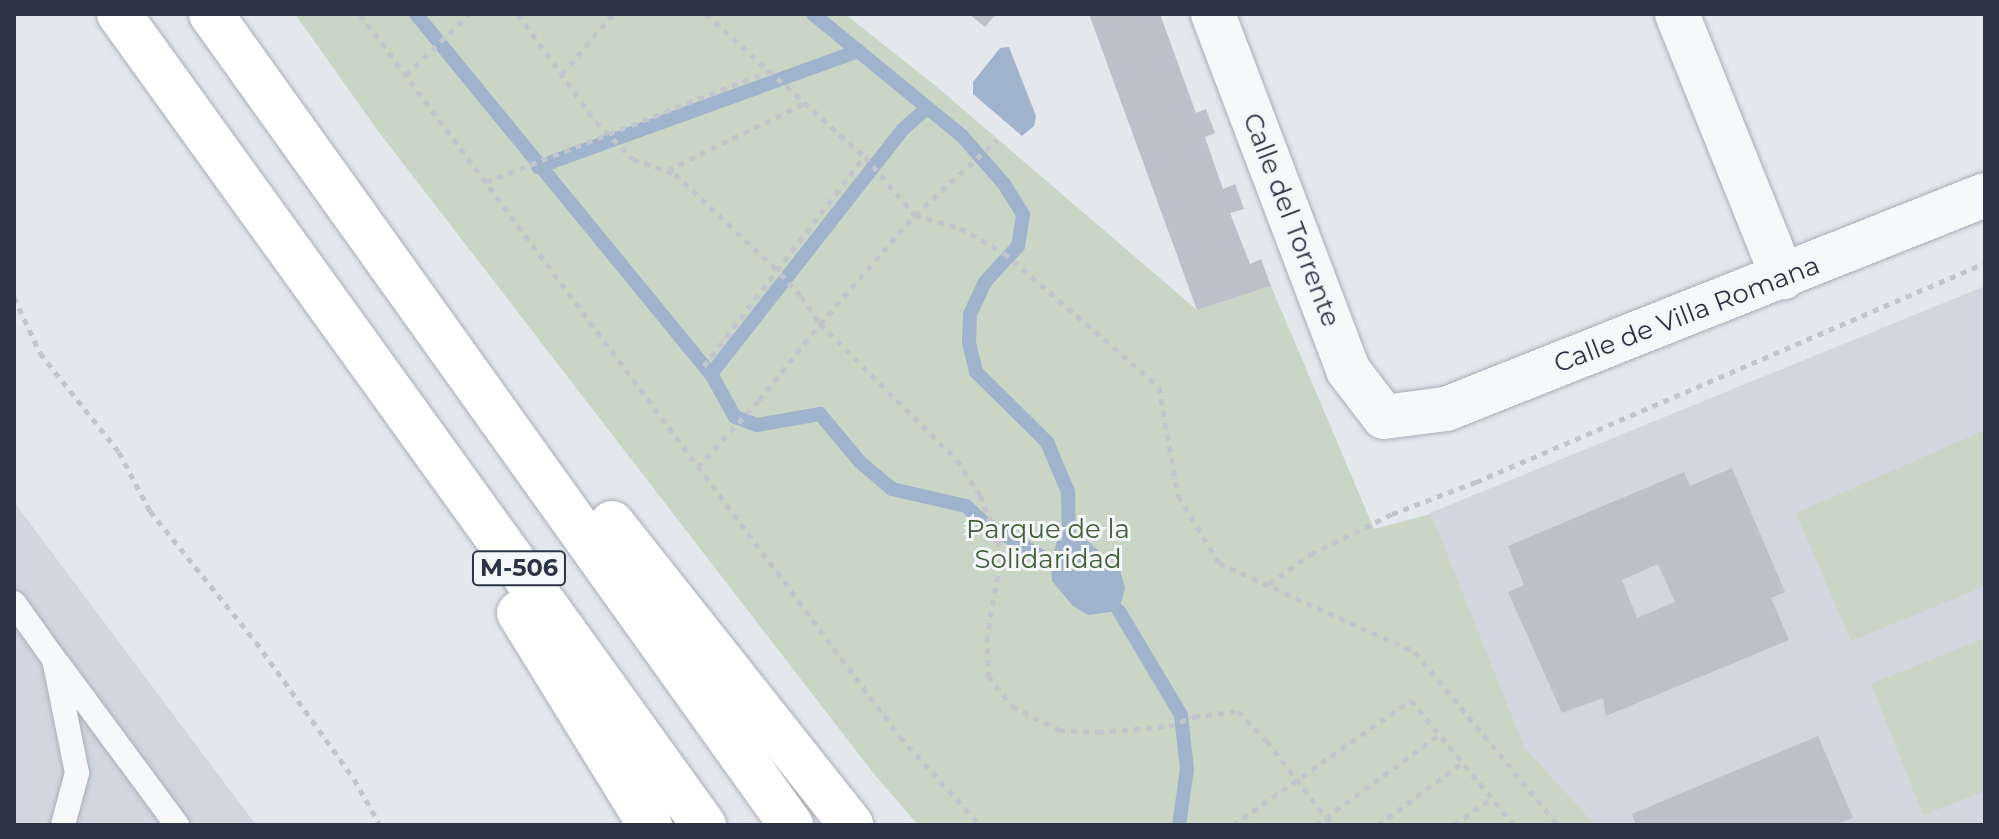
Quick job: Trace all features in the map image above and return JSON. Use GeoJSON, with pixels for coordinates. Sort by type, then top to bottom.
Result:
{"type":"FeatureCollection","features":[{"type":"Feature","properties":{"kind":"highway","name":"M-506"},"geometry":{"type":"LineString","coordinates":[[119,14],[704,825]]}},
{"type":"Feature","properties":{"kind":"highway","name":"M-506"},"geometry":{"type":"LineString","coordinates":[[211,14],[480,386],[791,825]]}},
{"type":"Feature","properties":{"kind":"highway"},"geometry":{"type":"LineString","coordinates":[[334,311],[650,825]]}},
{"type":"Feature","properties":{"kind":"highway"},"geometry":{"type":"LineString","coordinates":[[480,386],[513,394],[697,634],[851,825]]}},
{"type":"Feature","properties":{"kind":"street","name":"Calle del Torrente"},"geometry":{"type":"LineString","coordinates":[[1213,14],[1348,370],[1384,417]]}},
{"type":"Feature","properties":{"kind":"street"},"geometry":{"type":"LineString","coordinates":[[1677,14],[1783,278]]}},
{"type":"Feature","properties":{"kind":"street","name":"Calle de Villa Romana"},"geometry":{"type":"LineString","coordinates":[[1384,417],[1446,409],[1783,278],[1985,195]]}},
{"type":"Feature","properties":{"kind":"lane"},"geometry":{"type":"LineString","coordinates":[[14,603],[177,825]]}},
{"type":"Feature","properties":{"kind":"lane"},"geometry":{"type":"LineString","coordinates":[[54,659],[77,773],[63,825]]}},
{"type":"Feature","properties":{"kind":"path"},"geometry":{"type":"LineString","coordinates":[[360,14],[900,737],[980,825]]}},
{"type":"Feature","properties":{"kind":"path"},"geometry":{"type":"LineString","coordinates":[[406,75],[469,14]]}},
{"type":"Feature","properties":{"kind":"path"},"geometry":{"type":"LineString","coordinates":[[518,14],[607,133],[633,159],[675,174],[779,273],[820,324],[957,460],[980,495],[1002,552],[987,636],[988,676],[1012,706],[1059,730],[1098,732],[1169,726],[1194,717],[1238,711],[1267,741],[1332,825]]}},
{"type":"Feature","properties":{"kind":"path"},"geometry":{"type":"LineString","coordinates":[[562,74],[613,14]]}},
{"type":"Feature","properties":{"kind":"path"},"geometry":{"type":"LineString","coordinates":[[706,14],[865,157],[915,215],[960,228],[1004,253],[1159,387],[1178,496],[1219,563],[1415,652],[1558,825]]}},
{"type":"Feature","properties":{"kind":"path"},"geometry":{"type":"LineString","coordinates":[[486,182],[769,71]]}},
{"type":"Feature","properties":{"kind":"path"},"geometry":{"type":"LineString","coordinates":[[667,171],[805,103]]}},
{"type":"Feature","properties":{"kind":"path"},"geometry":{"type":"LineString","coordinates":[[698,467],[915,215],[997,140]]}},
{"type":"Feature","properties":{"kind":"path"},"geometry":{"type":"LineString","coordinates":[[704,366],[779,273],[865,157]]}},
{"type":"Feature","properties":{"kind":"path"},"geometry":{"type":"LineString","coordinates":[[1269,584],[1311,554],[1392,514],[1476,482],[1985,263]]}},
{"type":"Feature","properties":{"kind":"path"},"geometry":{"type":"LineString","coordinates":[[14,297],[40,353],[119,452],[150,511],[256,642],[354,779],[380,825]]}},
{"type":"Feature","properties":{"kind":"path"},"geometry":{"type":"LineString","coordinates":[[1233,825],[1411,700],[1513,825]]}},
{"type":"Feature","properties":{"kind":"path"},"geometry":{"type":"LineString","coordinates":[[1316,825],[1440,734]]}},
{"type":"Feature","properties":{"kind":"path"},"geometry":{"type":"LineString","coordinates":[[1378,825],[1463,762]]}},
{"type":"Feature","properties":{"kind":"path"},"geometry":{"type":"LineString","coordinates":[[1454,825],[1492,798]]}},
{"type":"Feature","properties":{"kind":"shaded area"},"geometry":{"type":"Polygon","coordinates":[[[1985,286],[1985,825],[1596,825],[1525,748],[1430,513],[1985,286]]]}},
{"type":"Feature","properties":{"kind":"shaded area"},"geometry":{"type":"Polygon","coordinates":[[[14,502],[256,825],[14,825],[14,502]]]}},
{"type":"Feature","properties":{"kind":"green space","name":"Parque de la Solidaridad"},"geometry":{"type":"Polygon","coordinates":[[[295,14],[845,14],[937,87],[1197,310],[1271,286],[1374,529],[1431,514],[1525,748],[1596,825],[918,825],[874,774],[378,131],[295,14]]]}},
{"type":"Feature","properties":{"kind":"green space"},"geometry":{"type":"Polygon","coordinates":[[[1985,430],[1985,586],[1851,641],[1796,513],[1985,430]]]}},
{"type":"Feature","properties":{"kind":"green space"},"geometry":{"type":"Polygon","coordinates":[[[1985,638],[1985,791],[1923,815],[1871,684],[1985,638]]]}},
{"type":"Feature","properties":{"kind":"water"},"geometry":{"type":"Polygon","coordinates":[[[1009,47],[1036,116],[1034,126],[1022,136],[973,94],[973,82],[1000,48],[1009,47]]]}},
{"type":"Feature","properties":{"kind":"water"},"geometry":{"type":"Polygon","coordinates":[[[1084,538],[1120,570],[1125,588],[1119,611],[1088,615],[1073,606],[1052,581],[1051,562],[1057,541],[1084,538]]]}},
{"type":"Feature","properties":{"kind":"building"},"geometry":{"type":"Polygon","coordinates":[[[969,14],[996,14],[985,27],[969,14]]]}},
{"type":"Feature","properties":{"kind":"building"},"geometry":{"type":"Polygon","coordinates":[[[1089,14],[1160,14],[1196,113],[1206,109],[1215,133],[1205,137],[1223,189],[1235,184],[1244,209],[1230,213],[1250,264],[1261,259],[1271,286],[1197,310],[1089,14]]]}},
{"type":"Feature","properties":{"kind":"building"},"geometry":{"type":"Polygon","coordinates":[[[1732,468],[1785,592],[1771,598],[1789,640],[1606,716],[1603,698],[1562,713],[1508,592],[1524,585],[1508,546],[1684,472],[1690,486],[1732,468]],[[1658,564],[1622,580],[1637,618],[1675,602],[1658,564]]]}},
{"type":"Feature","properties":{"kind":"building"},"geometry":{"type":"Polygon","coordinates":[[[1818,736],[1853,818],[1834,825],[1636,825],[1632,814],[1818,736]]]}},
{"type":"Feature","properties":{"kind":"waterway"},"geometry":{"type":"LineString","coordinates":[[416,14],[711,374],[735,417],[757,425],[820,414],[860,462],[892,489],[966,506],[984,523],[1051,562]]}},
{"type":"Feature","properties":{"kind":"waterway"},"geometry":{"type":"LineString","coordinates":[[813,14],[962,136],[1004,184],[1023,215],[1018,246],[985,282],[970,314],[969,343],[976,372],[1047,442],[1068,492],[1069,539]]}},
{"type":"Feature","properties":{"kind":"waterway"},"geometry":{"type":"LineString","coordinates":[[538,167],[859,51]]}},
{"type":"Feature","properties":{"kind":"waterway"},"geometry":{"type":"LineString","coordinates":[[711,374],[903,129],[927,108]]}},
{"type":"Feature","properties":{"kind":"waterway"},"geometry":{"type":"LineString","coordinates":[[1119,611],[1181,715],[1187,769],[1179,825]]}}]}
